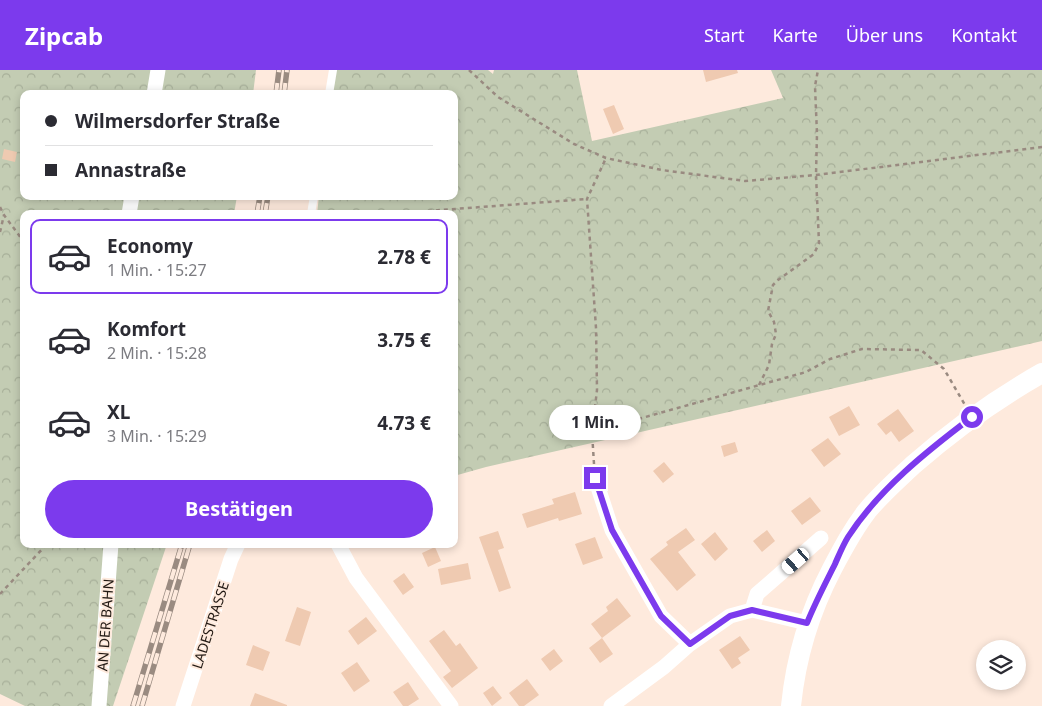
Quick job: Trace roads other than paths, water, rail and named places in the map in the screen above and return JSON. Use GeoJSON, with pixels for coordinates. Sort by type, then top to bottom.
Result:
{"type":"FeatureCollection","features":[{"type":"Feature","properties":{"kind":"main road"},"geometry":{"type":"LineString","coordinates":[[791,706],[795,675],[807,623],[820,591],[848,538],[868,510],[890,486],[972,417],[1042,372]]}},
{"type":"Feature","properties":{"kind":"street"},"geometry":{"type":"LineString","coordinates":[[155,90],[158,70]]}},
{"type":"Feature","properties":{"kind":"street"},"geometry":{"type":"LineString","coordinates":[[595,478],[612,530],[661,616],[690,644]]}},
{"type":"Feature","properties":{"kind":"street"},"geometry":{"type":"LineString","coordinates":[[752,610],[757,594],[821,538]]}},
{"type":"Feature","properties":{"kind":"street","name":"AN DER BAHN"},"geometry":{"type":"LineString","coordinates":[[99,706],[111,548]]}},
{"type":"Feature","properties":{"kind":"street","name":"LADESTRASSE"},"geometry":{"type":"LineString","coordinates":[[183,706],[236,548]]}},
{"type":"Feature","properties":{"kind":"street"},"geometry":{"type":"LineString","coordinates":[[340,548],[356,578],[451,706]]}},
{"type":"Feature","properties":{"kind":"street"},"geometry":{"type":"LineString","coordinates":[[611,706],[664,667],[690,644],[730,616],[752,610],[807,623]]}},
{"type":"Feature","properties":{"kind":"lane"},"geometry":{"type":"LineString","coordinates":[[330,90],[332,70]]}},
{"type":"Feature","properties":{"kind":"railway"},"geometry":{"type":"LineString","coordinates":[[276,90],[279,70]]}},
{"type":"Feature","properties":{"kind":"railway"},"geometry":{"type":"LineString","coordinates":[[284,90],[287,70]]}},
{"type":"Feature","properties":{"kind":"railway"},"geometry":{"type":"LineString","coordinates":[[258,210],[259,200]]}},
{"type":"Feature","properties":{"kind":"railway"},"geometry":{"type":"LineString","coordinates":[[266,210],[267,200]]}},
{"type":"Feature","properties":{"kind":"railway"},"geometry":{"type":"LineString","coordinates":[[133,706],[181,548]]}},
{"type":"Feature","properties":{"kind":"railway"},"geometry":{"type":"LineString","coordinates":[[142,706],[189,548]]}}]}
